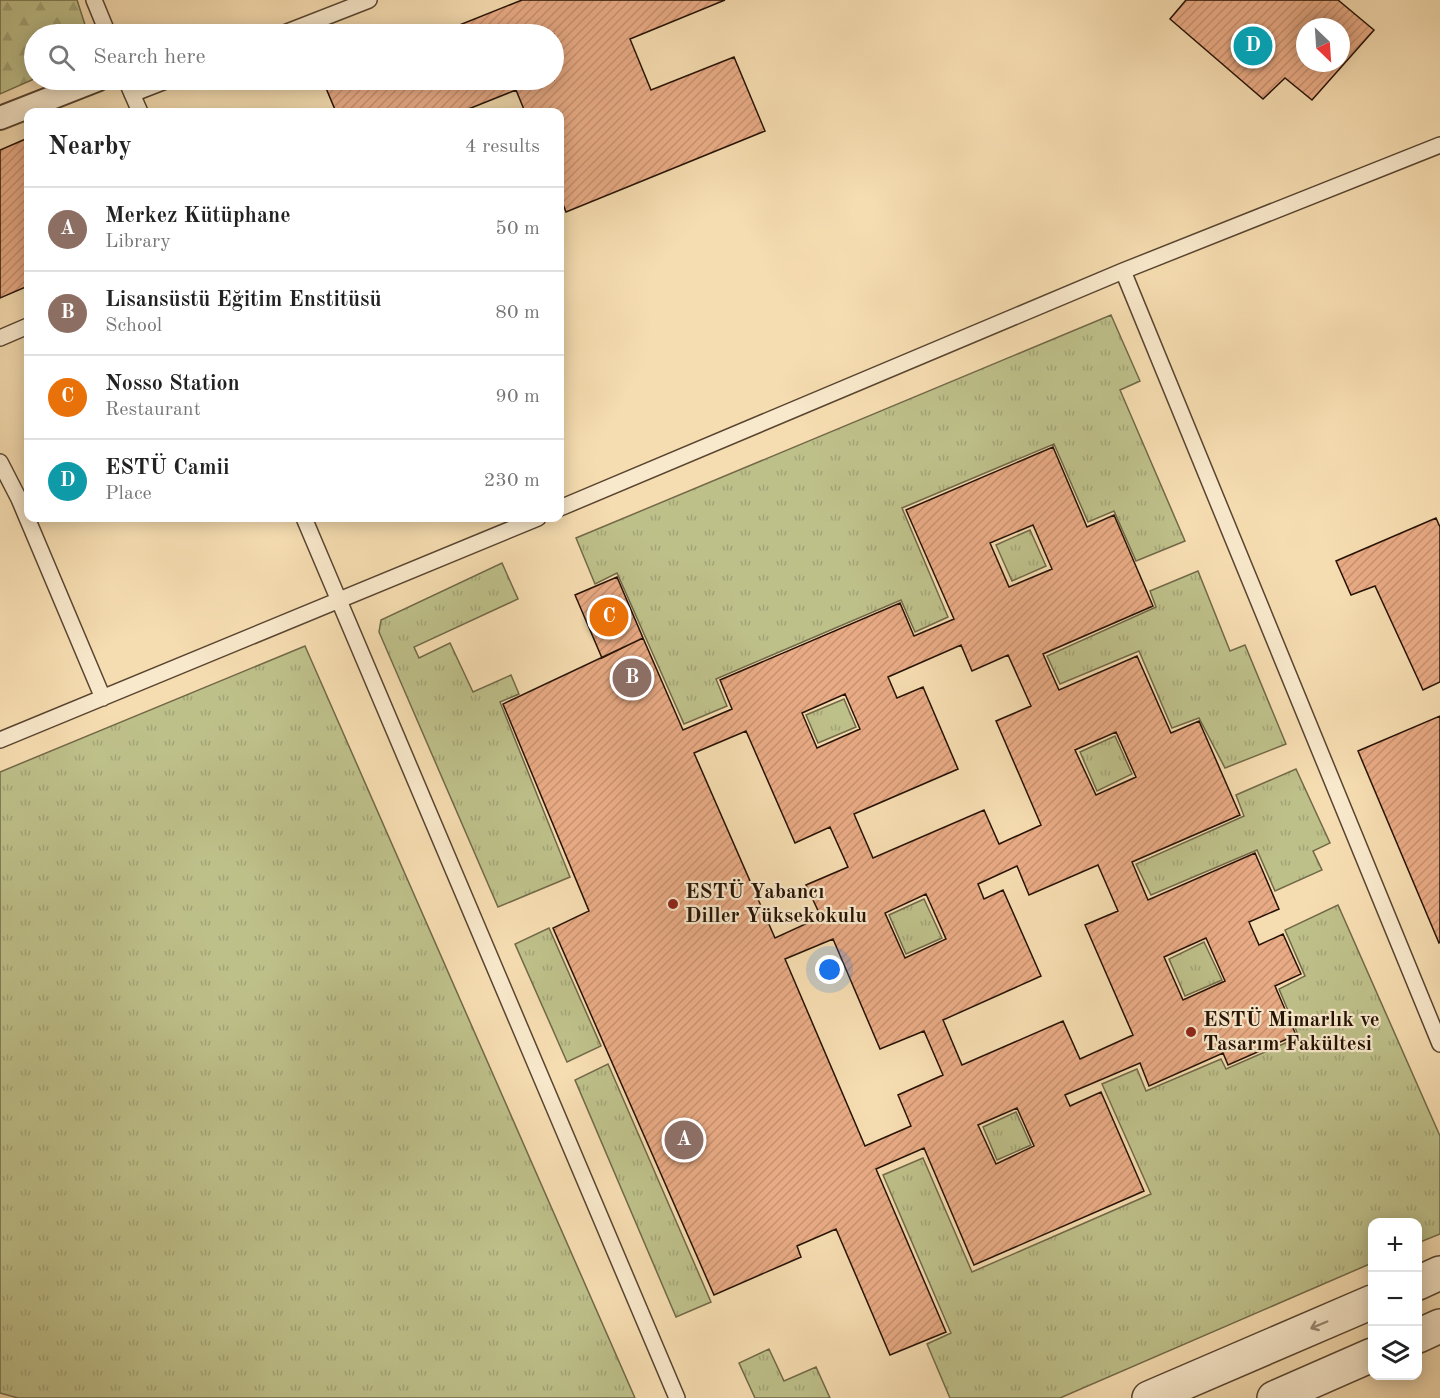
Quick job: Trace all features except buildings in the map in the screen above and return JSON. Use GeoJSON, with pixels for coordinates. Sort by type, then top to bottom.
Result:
{"type":"FeatureCollection","features":[{"type":"Feature","properties":{"kind":"street"},"geometry":{"type":"LineString","coordinates":[[25,108],[71,90]]}},
{"type":"Feature","properties":{"kind":"street"},"geometry":{"type":"LineString","coordinates":[[0,118],[24,108]]}},
{"type":"Feature","properties":{"kind":"street"},"geometry":{"type":"LineString","coordinates":[[1422,1281],[1440,1273]]}},
{"type":"Feature","properties":{"kind":"street"},"geometry":{"type":"LineString","coordinates":[[1149,1398],[1368,1304]]}},
{"type":"Feature","properties":{"kind":"street"},"geometry":{"type":"LineString","coordinates":[[1422,1334],[1440,1326]]}},
{"type":"Feature","properties":{"kind":"street"},"geometry":{"type":"LineString","coordinates":[[1274,1398],[1368,1357]]}},
{"type":"Feature","properties":{"kind":"lane"},"geometry":{"type":"LineString","coordinates":[[94,0],[104,24]]}},
{"type":"Feature","properties":{"kind":"lane"},"geometry":{"type":"LineString","coordinates":[[308,24],[369,0]]}},
{"type":"Feature","properties":{"kind":"lane"},"geometry":{"type":"LineString","coordinates":[[130,90],[138,108]]}},
{"type":"Feature","properties":{"kind":"lane"},"geometry":{"type":"LineString","coordinates":[[564,506],[1124,271],[1440,144]]}},
{"type":"Feature","properties":{"kind":"lane"},"geometry":{"type":"LineString","coordinates":[[1124,271],[1440,1044]]}},
{"type":"Feature","properties":{"kind":"lane"},"geometry":{"type":"LineString","coordinates":[[0,338],[24,328]]}},
{"type":"Feature","properties":{"kind":"lane"},"geometry":{"type":"LineString","coordinates":[[0,462],[24,511]]}},
{"type":"Feature","properties":{"kind":"lane"},"geometry":{"type":"LineString","coordinates":[[29,522],[103,698]]}},
{"type":"Feature","properties":{"kind":"lane"},"geometry":{"type":"LineString","coordinates":[[306,522],[676,1398]]}},
{"type":"Feature","properties":{"kind":"lane"},"geometry":{"type":"LineString","coordinates":[[0,740],[528,522]]}},
{"type":"Feature","properties":{"kind":"green space"},"geometry":{"type":"Polygon","coordinates":[[[0,0],[77,0],[85,24],[24,24],[24,83],[0,94],[0,0]]]}},
{"type":"Feature","properties":{"kind":"green space"},"geometry":{"type":"Polygon","coordinates":[[[1111,315],[1140,381],[1120,390],[1185,541],[1136,561],[1114,511],[1088,522],[1054,444],[902,508],[948,617],[915,632],[901,600],[716,679],[727,706],[684,724],[617,573],[595,584],[576,538],[1111,315]]]}},
{"type":"Feature","properties":{"kind":"green space"},"geometry":{"type":"Polygon","coordinates":[[[1030,530],[1046,566],[1012,581],[996,545],[1030,530]]]}},
{"type":"Feature","properties":{"kind":"green space"},"geometry":{"type":"Polygon","coordinates":[[[502,563],[518,599],[414,647],[419,658],[450,643],[473,692],[511,675],[519,694],[500,702],[570,877],[498,907],[379,632],[381,620],[502,563]]]}},
{"type":"Feature","properties":{"kind":"green space"},"geometry":{"type":"Polygon","coordinates":[[[1198,571],[1230,651],[1245,645],[1286,744],[1225,768],[1199,718],[1172,728],[1139,651],[1060,684],[1047,656],[1156,607],[1150,591],[1198,571]]]}},
{"type":"Feature","properties":{"kind":"green space"},"geometry":{"type":"Polygon","coordinates":[[[305,646],[635,1398],[18,1398],[0,1393],[0,772],[305,646]]]}},
{"type":"Feature","properties":{"kind":"green space"},"geometry":{"type":"Polygon","coordinates":[[[844,699],[856,727],[818,743],[806,715],[844,699]]]}},
{"type":"Feature","properties":{"kind":"green space"},"geometry":{"type":"Polygon","coordinates":[[[1115,736],[1132,774],[1097,791],[1080,752],[1115,736]]]}},
{"type":"Feature","properties":{"kind":"green space"},"geometry":{"type":"Polygon","coordinates":[[[1296,769],[1330,843],[1313,851],[1322,870],[1275,891],[1257,850],[1151,895],[1136,864],[1244,816],[1236,795],[1296,769]]]}},
{"type":"Feature","properties":{"kind":"green space"},"geometry":{"type":"Polygon","coordinates":[[[924,899],[942,938],[906,954],[889,915],[924,899]]]}},
{"type":"Feature","properties":{"kind":"green space"},"geometry":{"type":"Polygon","coordinates":[[[1338,905],[1440,1136],[1440,1234],[1422,1241],[1422,1218],[1368,1218],[1368,1265],[1060,1398],[950,1398],[927,1344],[951,1333],[883,1175],[923,1158],[972,1272],[1151,1194],[1102,1084],[1137,1069],[1146,1091],[1221,1059],[1226,1069],[1299,1037],[1279,989],[1305,976],[1285,930],[1338,905]]]}},
{"type":"Feature","properties":{"kind":"green space"},"geometry":{"type":"Polygon","coordinates":[[[549,928],[601,1046],[567,1062],[515,944],[549,928]]]}},
{"type":"Feature","properties":{"kind":"green space"},"geometry":{"type":"Polygon","coordinates":[[[1204,942],[1222,980],[1185,996],[1169,959],[1204,942]]]}},
{"type":"Feature","properties":{"kind":"green space"},"geometry":{"type":"Polygon","coordinates":[[[608,1064],[711,1302],[676,1317],[575,1080],[608,1064]]]}},
{"type":"Feature","properties":{"kind":"green space"},"geometry":{"type":"Polygon","coordinates":[[[1016,1112],[1031,1145],[997,1160],[983,1127],[1016,1112]]]}},
{"type":"Feature","properties":{"kind":"green space"},"geometry":{"type":"Polygon","coordinates":[[[769,1349],[784,1381],[816,1367],[830,1398],[755,1398],[739,1363],[769,1349]]]}},
{"type":"Feature","properties":{"kind":"place","name":"ESTÜ Camii"},"geometry":{"type":"Point","coordinates":[1253,46]}},
{"type":"Feature","properties":{"kind":"place","name":"Nosso Station"},"geometry":{"type":"Point","coordinates":[609,617]}},
{"type":"Feature","properties":{"kind":"place","name":"Lisansüstü Eğitim Enstitüsü"},"geometry":{"type":"Point","coordinates":[632,678]}},
{"type":"Feature","properties":{"kind":"place","name":"ESTÜ Yabancı Diller Yüksekokulu"},"geometry":{"type":"Point","coordinates":[673,904]}},
{"type":"Feature","properties":{"kind":"place","name":"ESTÜ Mimarlık ve Tasarım Fakültesi"},"geometry":{"type":"Point","coordinates":[1191,1032]}},
{"type":"Feature","properties":{"kind":"place","name":"Merkez Kütüphane"},"geometry":{"type":"Point","coordinates":[684,1140]}}]}
